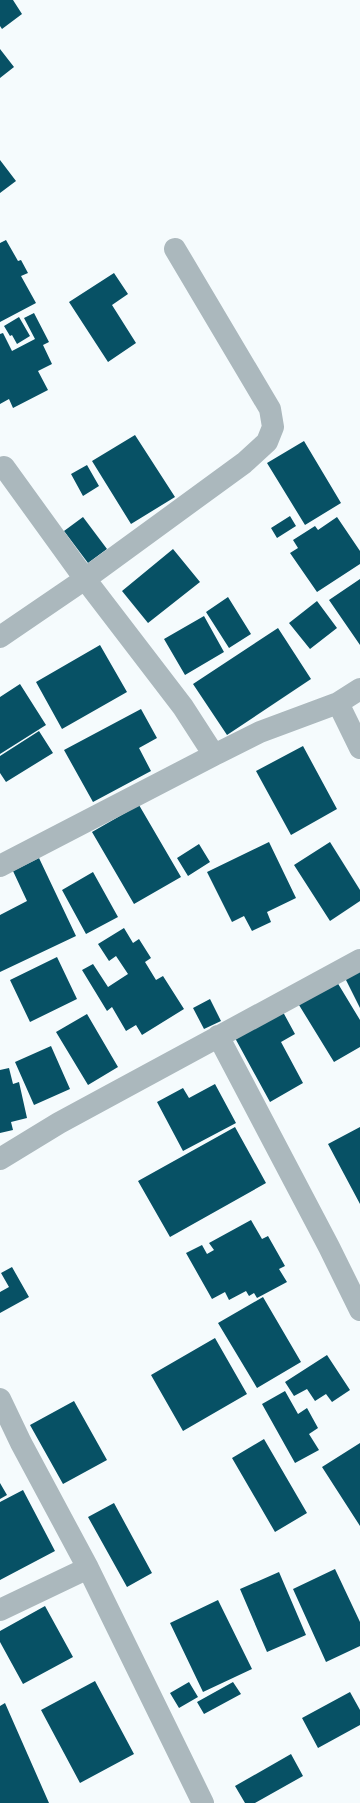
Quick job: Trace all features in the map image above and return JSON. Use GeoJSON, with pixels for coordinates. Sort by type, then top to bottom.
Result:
{"type":"FeatureCollection","features":[{"type":"Feature","properties":{"kind":"street"},"geometry":{"type":"LineString","coordinates":[[0,637],[85,579],[244,463],[267,442],[273,427],[270,409],[175,249]]}},
{"type":"Feature","properties":{"kind":"street"},"geometry":{"type":"LineString","coordinates":[[4,466],[85,579],[183,707],[214,755]]}},
{"type":"Feature","properties":{"kind":"street"},"geometry":{"type":"LineString","coordinates":[[0,866],[260,732],[338,703],[360,689]]}},
{"type":"Feature","properties":{"kind":"street"},"geometry":{"type":"LineString","coordinates":[[338,703],[360,748]]}},
{"type":"Feature","properties":{"kind":"street"},"geometry":{"type":"LineString","coordinates":[[0,1159],[59,1123],[360,960]]}},
{"type":"Feature","properties":{"kind":"street"},"geometry":{"type":"LineString","coordinates":[[218,1036],[329,1247],[360,1310]]}},
{"type":"Feature","properties":{"kind":"street"},"geometry":{"type":"LineString","coordinates":[[0,1398],[88,1568],[203,1803]]}},
{"type":"Feature","properties":{"kind":"street"},"geometry":{"type":"LineString","coordinates":[[0,1610],[88,1568]]}},
{"type":"Feature","properties":{"kind":"building"},"geometry":{"type":"Polygon","coordinates":[[[0,0],[13,0],[22,14],[2,29],[0,26],[0,0]]]}},
{"type":"Feature","properties":{"kind":"building"},"geometry":{"type":"Polygon","coordinates":[[[0,49],[14,67],[0,78],[0,49]]]}},
{"type":"Feature","properties":{"kind":"building"},"geometry":{"type":"Polygon","coordinates":[[[0,160],[16,181],[0,193],[0,160]]]}},
{"type":"Feature","properties":{"kind":"building"},"geometry":{"type":"Polygon","coordinates":[[[6,240],[18,261],[21,260],[28,273],[21,276],[36,303],[0,322],[0,243],[6,240]]]}},
{"type":"Feature","properties":{"kind":"building"},"geometry":{"type":"Polygon","coordinates":[[[114,273],[128,294],[112,305],[136,343],[108,362],[69,302],[114,273]]]}},
{"type":"Feature","properties":{"kind":"building"},"geometry":{"type":"Polygon","coordinates":[[[34,313],[49,342],[43,345],[52,364],[38,371],[48,390],[13,408],[9,399],[0,404],[0,334],[3,333],[12,351],[35,339],[24,318],[34,313]]]}},
{"type":"Feature","properties":{"kind":"building"},"geometry":{"type":"Polygon","coordinates":[[[19,317],[30,336],[17,344],[12,335],[10,336],[4,326],[19,317]]]}},
{"type":"Feature","properties":{"kind":"building"},"geometry":{"type":"Polygon","coordinates":[[[135,435],[175,497],[131,524],[92,461],[135,435]]]}},
{"type":"Feature","properties":{"kind":"building"},"geometry":{"type":"Polygon","coordinates":[[[304,441],[341,503],[305,525],[267,463],[304,441]]]}},
{"type":"Feature","properties":{"kind":"building"},"geometry":{"type":"Polygon","coordinates":[[[87,465],[99,486],[83,496],[71,474],[87,465]]]}},
{"type":"Feature","properties":{"kind":"building"},"geometry":{"type":"Polygon","coordinates":[[[290,516],[296,526],[277,538],[271,528],[290,516]]]}},
{"type":"Feature","properties":{"kind":"building"},"geometry":{"type":"Polygon","coordinates":[[[83,517],[107,549],[88,563],[64,531],[83,517]]]}},
{"type":"Feature","properties":{"kind":"building"},"geometry":{"type":"Polygon","coordinates":[[[337,517],[360,551],[360,564],[317,592],[290,553],[298,548],[293,540],[315,526],[318,530],[337,517]]]}},
{"type":"Feature","properties":{"kind":"building"},"geometry":{"type":"Polygon","coordinates":[[[173,549],[200,582],[148,623],[122,591],[173,549]]]}},
{"type":"Feature","properties":{"kind":"building"},"geometry":{"type":"Polygon","coordinates":[[[360,579],[360,645],[329,600],[360,579]]]}},
{"type":"Feature","properties":{"kind":"building"},"geometry":{"type":"Polygon","coordinates":[[[228,597],[251,634],[229,648],[206,612],[228,597]]]}},
{"type":"Feature","properties":{"kind":"building"},"geometry":{"type":"Polygon","coordinates":[[[317,601],[337,628],[310,649],[289,623],[317,601]]]}},
{"type":"Feature","properties":{"kind":"building"},"geometry":{"type":"Polygon","coordinates":[[[204,616],[224,652],[185,675],[164,639],[204,616]]]}},
{"type":"Feature","properties":{"kind":"building"},"geometry":{"type":"Polygon","coordinates":[[[278,628],[311,679],[227,735],[193,684],[278,628]]]}},
{"type":"Feature","properties":{"kind":"building"},"geometry":{"type":"Polygon","coordinates":[[[100,645],[127,692],[62,729],[36,682],[100,645]]]}},
{"type":"Feature","properties":{"kind":"building"},"geometry":{"type":"Polygon","coordinates":[[[20,684],[46,725],[0,754],[0,697],[20,684]]]}},
{"type":"Feature","properties":{"kind":"building"},"geometry":{"type":"Polygon","coordinates":[[[141,709],[157,738],[139,748],[151,771],[93,802],[64,750],[141,709]]]}},
{"type":"Feature","properties":{"kind":"building"},"geometry":{"type":"Polygon","coordinates":[[[39,731],[53,753],[6,782],[0,773],[0,756],[39,731]]]}},
{"type":"Feature","properties":{"kind":"building"},"geometry":{"type":"Polygon","coordinates":[[[303,746],[337,809],[291,835],[256,771],[303,746]]]}},
{"type":"Feature","properties":{"kind":"building"},"geometry":{"type":"Polygon","coordinates":[[[139,805],[181,877],[134,904],[92,832],[139,805]]]}},
{"type":"Feature","properties":{"kind":"building"},"geometry":{"type":"Polygon","coordinates":[[[269,842],[296,898],[267,912],[271,922],[252,931],[244,916],[232,922],[207,872],[269,842]]]}},
{"type":"Feature","properties":{"kind":"building"},"geometry":{"type":"Polygon","coordinates":[[[330,842],[360,890],[360,901],[330,921],[294,865],[330,842]]]}},
{"type":"Feature","properties":{"kind":"building"},"geometry":{"type":"Polygon","coordinates":[[[199,844],[210,862],[188,876],[177,858],[199,844]]]}},
{"type":"Feature","properties":{"kind":"building"},"geometry":{"type":"Polygon","coordinates":[[[39,858],[76,936],[0,972],[0,915],[27,901],[13,871],[39,858]]]}},
{"type":"Feature","properties":{"kind":"building"},"geometry":{"type":"Polygon","coordinates":[[[93,872],[118,917],[86,934],[62,890],[93,872]]]}},
{"type":"Feature","properties":{"kind":"building"},"geometry":{"type":"Polygon","coordinates":[[[124,928],[133,943],[139,939],[151,958],[145,962],[156,980],[163,976],[184,1009],[142,1035],[136,1025],[126,1031],[112,1007],[107,1011],[82,970],[93,964],[108,987],[128,974],[116,956],[109,961],[98,944],[124,928]]]}},
{"type":"Feature","properties":{"kind":"building"},"geometry":{"type":"Polygon","coordinates":[[[57,957],[77,999],[30,1022],[10,980],[57,957]]]}},
{"type":"Feature","properties":{"kind":"building"},"geometry":{"type":"Polygon","coordinates":[[[360,962],[360,1008],[342,972],[360,962]]]}},
{"type":"Feature","properties":{"kind":"building"},"geometry":{"type":"Polygon","coordinates":[[[337,982],[360,1020],[360,1047],[334,1062],[299,1005],[337,982]]]}},
{"type":"Feature","properties":{"kind":"building"},"geometry":{"type":"Polygon","coordinates":[[[210,999],[221,1021],[204,1029],[193,1008],[210,999]]]}},
{"type":"Feature","properties":{"kind":"building"},"geometry":{"type":"Polygon","coordinates":[[[283,1012],[295,1034],[281,1042],[303,1083],[270,1102],[235,1038],[283,1012]]]}},
{"type":"Feature","properties":{"kind":"building"},"geometry":{"type":"Polygon","coordinates":[[[87,1014],[118,1067],[88,1085],[56,1032],[87,1014]]]}},
{"type":"Feature","properties":{"kind":"building"},"geometry":{"type":"Polygon","coordinates":[[[51,1046],[70,1089],[34,1105],[15,1062],[51,1046]]]}},
{"type":"Feature","properties":{"kind":"building"},"geometry":{"type":"Polygon","coordinates":[[[9,1068],[13,1084],[19,1082],[27,1118],[11,1122],[13,1130],[0,1133],[0,1070],[9,1068]]]}},
{"type":"Feature","properties":{"kind":"building"},"geometry":{"type":"Polygon","coordinates":[[[215,1084],[236,1123],[183,1151],[157,1102],[183,1088],[189,1098],[215,1084]]]}},
{"type":"Feature","properties":{"kind":"building"},"geometry":{"type":"Polygon","coordinates":[[[235,1127],[266,1183],[170,1237],[138,1181],[235,1127]]]}},
{"type":"Feature","properties":{"kind":"building"},"geometry":{"type":"Polygon","coordinates":[[[360,1127],[360,1204],[328,1144],[360,1127]]]}},
{"type":"Feature","properties":{"kind":"building"},"geometry":{"type":"Polygon","coordinates":[[[251,1220],[262,1239],[268,1236],[285,1266],[279,1269],[287,1282],[257,1298],[254,1293],[249,1296],[246,1291],[229,1300],[225,1292],[212,1299],[186,1253],[202,1245],[207,1254],[214,1250],[209,1243],[251,1220]]]}},
{"type":"Feature","properties":{"kind":"building"},"geometry":{"type":"Polygon","coordinates":[[[12,1267],[29,1297],[0,1313],[0,1292],[9,1287],[1,1273],[12,1267]]]}},
{"type":"Feature","properties":{"kind":"building"},"geometry":{"type":"Polygon","coordinates":[[[263,1297],[301,1362],[257,1388],[218,1323],[263,1297]]]}},
{"type":"Feature","properties":{"kind":"building"},"geometry":{"type":"Polygon","coordinates":[[[215,1338],[247,1394],[183,1431],[151,1375],[215,1338]]]}},
{"type":"Feature","properties":{"kind":"building"},"geometry":{"type":"Polygon","coordinates":[[[327,1355],[350,1390],[332,1402],[326,1394],[315,1401],[307,1389],[294,1396],[285,1382],[327,1355]]]}},
{"type":"Feature","properties":{"kind":"building"},"geometry":{"type":"Polygon","coordinates":[[[285,1391],[298,1414],[307,1408],[318,1428],[309,1434],[319,1450],[295,1463],[262,1404],[285,1391]]]}},
{"type":"Feature","properties":{"kind":"building"},"geometry":{"type":"Polygon","coordinates":[[[74,1401],[107,1460],[63,1484],[30,1425],[74,1401]]]}},
{"type":"Feature","properties":{"kind":"building"},"geometry":{"type":"Polygon","coordinates":[[[264,1439],[307,1513],[275,1532],[232,1458],[264,1439]]]}},
{"type":"Feature","properties":{"kind":"building"},"geometry":{"type":"Polygon","coordinates":[[[360,1443],[360,1526],[322,1467],[360,1443]]]}},
{"type":"Feature","properties":{"kind":"building"},"geometry":{"type":"Polygon","coordinates":[[[0,1483],[7,1495],[0,1499],[0,1483]]]}},
{"type":"Feature","properties":{"kind":"building"},"geometry":{"type":"Polygon","coordinates":[[[23,1490],[55,1551],[0,1580],[0,1502],[23,1490]]]}},
{"type":"Feature","properties":{"kind":"building"},"geometry":{"type":"Polygon","coordinates":[[[114,1503],[152,1573],[127,1587],[88,1517],[114,1503]]]}},
{"type":"Feature","properties":{"kind":"building"},"geometry":{"type":"Polygon","coordinates":[[[335,1569],[360,1622],[360,1646],[326,1662],[293,1589],[335,1569]]]}},
{"type":"Feature","properties":{"kind":"building"},"geometry":{"type":"Polygon","coordinates":[[[279,1572],[306,1635],[267,1652],[240,1589],[279,1572]]]}},
{"type":"Feature","properties":{"kind":"building"},"geometry":{"type":"Polygon","coordinates":[[[218,1600],[252,1669],[203,1692],[170,1623],[218,1600]]]}},
{"type":"Feature","properties":{"kind":"building"},"geometry":{"type":"Polygon","coordinates":[[[45,1606],[73,1657],[23,1684],[0,1642],[0,1631],[45,1606]]]}},
{"type":"Feature","properties":{"kind":"building"},"geometry":{"type":"Polygon","coordinates":[[[95,1681],[134,1754],[80,1783],[41,1710],[95,1681]]]}},
{"type":"Feature","properties":{"kind":"building"},"geometry":{"type":"Polygon","coordinates":[[[189,1682],[198,1697],[179,1708],[170,1693],[189,1682]]]}},
{"type":"Feature","properties":{"kind":"building"},"geometry":{"type":"Polygon","coordinates":[[[233,1682],[241,1694],[204,1714],[197,1702],[233,1682]]]}},
{"type":"Feature","properties":{"kind":"building"},"geometry":{"type":"Polygon","coordinates":[[[350,1692],[360,1710],[360,1725],[318,1748],[302,1718],[350,1692]]]}},
{"type":"Feature","properties":{"kind":"building"},"geometry":{"type":"Polygon","coordinates":[[[5,1703],[49,1803],[0,1803],[0,1706],[5,1703]]]}},
{"type":"Feature","properties":{"kind":"building"},"geometry":{"type":"Polygon","coordinates":[[[291,1754],[303,1776],[255,1803],[245,1803],[235,1786],[291,1754]]]}}]}
